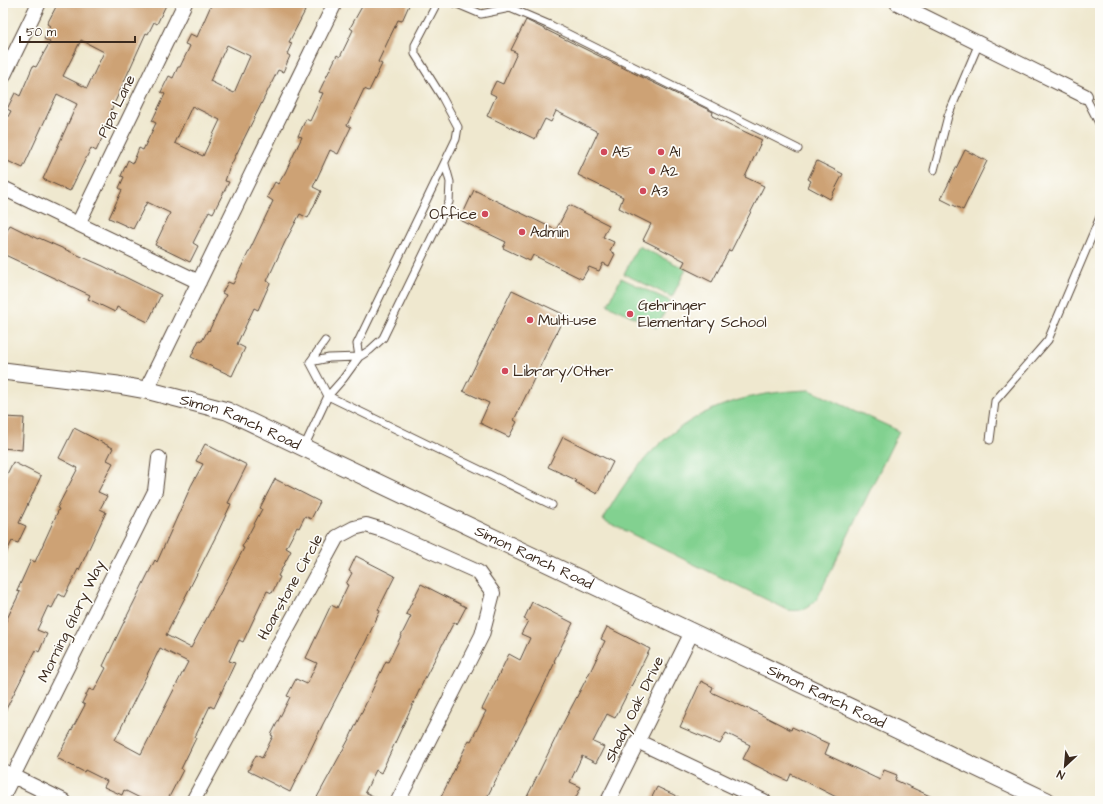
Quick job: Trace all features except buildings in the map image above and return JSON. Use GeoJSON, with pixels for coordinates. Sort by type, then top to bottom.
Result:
{"type":"FeatureCollection","features":[{"type":"Feature","properties":{"kind":"street"},"geometry":{"type":"LineString","coordinates":[[3,77],[39,3]]}},
{"type":"Feature","properties":{"kind":"street","name":"Pipa Lane"},"geometry":{"type":"LineString","coordinates":[[78,224],[185,3]]}},
{"type":"Feature","properties":{"kind":"street"},"geometry":{"type":"LineString","coordinates":[[146,390],[335,3]]}},
{"type":"Feature","properties":{"kind":"street"},"geometry":{"type":"LineString","coordinates":[[897,3],[1085,96]]}},
{"type":"Feature","properties":{"kind":"street"},"geometry":{"type":"LineString","coordinates":[[3,188],[199,282]]}},
{"type":"Feature","properties":{"kind":"street","name":"Simon Ranch Road"},"geometry":{"type":"LineString","coordinates":[[3,371],[118,385],[146,390],[227,411],[1047,801]]}},
{"type":"Feature","properties":{"kind":"street","name":"Morning Glory Way"},"geometry":{"type":"LineString","coordinates":[[3,796],[8,773],[154,491],[159,458]]}},
{"type":"Feature","properties":{"kind":"street","name":"Hoarstone Circle"},"geometry":{"type":"LineString","coordinates":[[193,801],[337,537],[366,525],[386,531],[478,572],[494,593],[482,634],[398,801]]}},
{"type":"Feature","properties":{"kind":"street","name":"Shady Oak Drive"},"geometry":{"type":"LineString","coordinates":[[608,801],[692,632]]}},
{"type":"Feature","properties":{"kind":"street"},"geometry":{"type":"LineString","coordinates":[[637,741],[764,801]]}},
{"type":"Feature","properties":{"kind":"street"},"geometry":{"type":"LineString","coordinates":[[8,773],[64,801]]}},
{"type":"Feature","properties":{"kind":"lane"},"geometry":{"type":"LineString","coordinates":[[359,357],[357,344],[456,139],[458,127],[442,97],[415,54],[415,45],[437,3]]}},
{"type":"Feature","properties":{"kind":"lane"},"geometry":{"type":"LineString","coordinates":[[455,3],[481,14],[510,8],[552,26],[798,149]]}},
{"type":"Feature","properties":{"kind":"lane"},"geometry":{"type":"LineString","coordinates":[[934,170],[948,116],[979,44]]}},
{"type":"Feature","properties":{"kind":"lane"},"geometry":{"type":"LineString","coordinates":[[1085,96],[1100,125]]}},
{"type":"Feature","properties":{"kind":"lane"},"geometry":{"type":"LineString","coordinates":[[304,448],[328,396],[343,380],[359,357],[370,350],[383,338],[449,202],[450,182],[445,164]]}},
{"type":"Feature","properties":{"kind":"lane"},"geometry":{"type":"LineString","coordinates":[[990,440],[995,401],[1048,340],[1100,217]]}},
{"type":"Feature","properties":{"kind":"lane"},"geometry":{"type":"LineString","coordinates":[[310,362],[325,341]]}},
{"type":"Feature","properties":{"kind":"lane"},"geometry":{"type":"LineString","coordinates":[[310,362],[329,358],[359,357]]}},
{"type":"Feature","properties":{"kind":"lane"},"geometry":{"type":"LineString","coordinates":[[310,362],[328,396],[552,505]]}},
{"type":"Feature","properties":{"kind":"green space"},"geometry":{"type":"Polygon","coordinates":[[[638,246],[686,269],[672,297],[624,274],[638,246]]]}},
{"type":"Feature","properties":{"kind":"green space"},"geometry":{"type":"Polygon","coordinates":[[[621,278],[670,301],[657,328],[608,305],[621,278]]]}},
{"type":"Feature","properties":{"kind":"green space"},"geometry":{"type":"Polygon","coordinates":[[[810,390],[899,431],[817,599],[807,607],[797,611],[788,610],[603,520],[622,489],[641,463],[663,441],[687,423],[713,409],[742,399],[774,393],[810,390]]]}},
{"type":"Feature","properties":{"kind":"place","name":"A5"},"geometry":{"type":"Point","coordinates":[604,152]}},
{"type":"Feature","properties":{"kind":"place","name":"A1"},"geometry":{"type":"Point","coordinates":[661,152]}},
{"type":"Feature","properties":{"kind":"place","name":"A2"},"geometry":{"type":"Point","coordinates":[652,171]}},
{"type":"Feature","properties":{"kind":"place","name":"A3"},"geometry":{"type":"Point","coordinates":[643,191]}},
{"type":"Feature","properties":{"kind":"place","name":"Office"},"geometry":{"type":"Point","coordinates":[485,214]}},
{"type":"Feature","properties":{"kind":"place","name":"Admin"},"geometry":{"type":"Point","coordinates":[522,232]}},
{"type":"Feature","properties":{"kind":"place","name":"Gehringer Elementary School"},"geometry":{"type":"Point","coordinates":[630,314]}},
{"type":"Feature","properties":{"kind":"place","name":"Multi-use"},"geometry":{"type":"Point","coordinates":[530,320]}},
{"type":"Feature","properties":{"kind":"place","name":"Library/Other"},"geometry":{"type":"Point","coordinates":[505,371]}}]}
